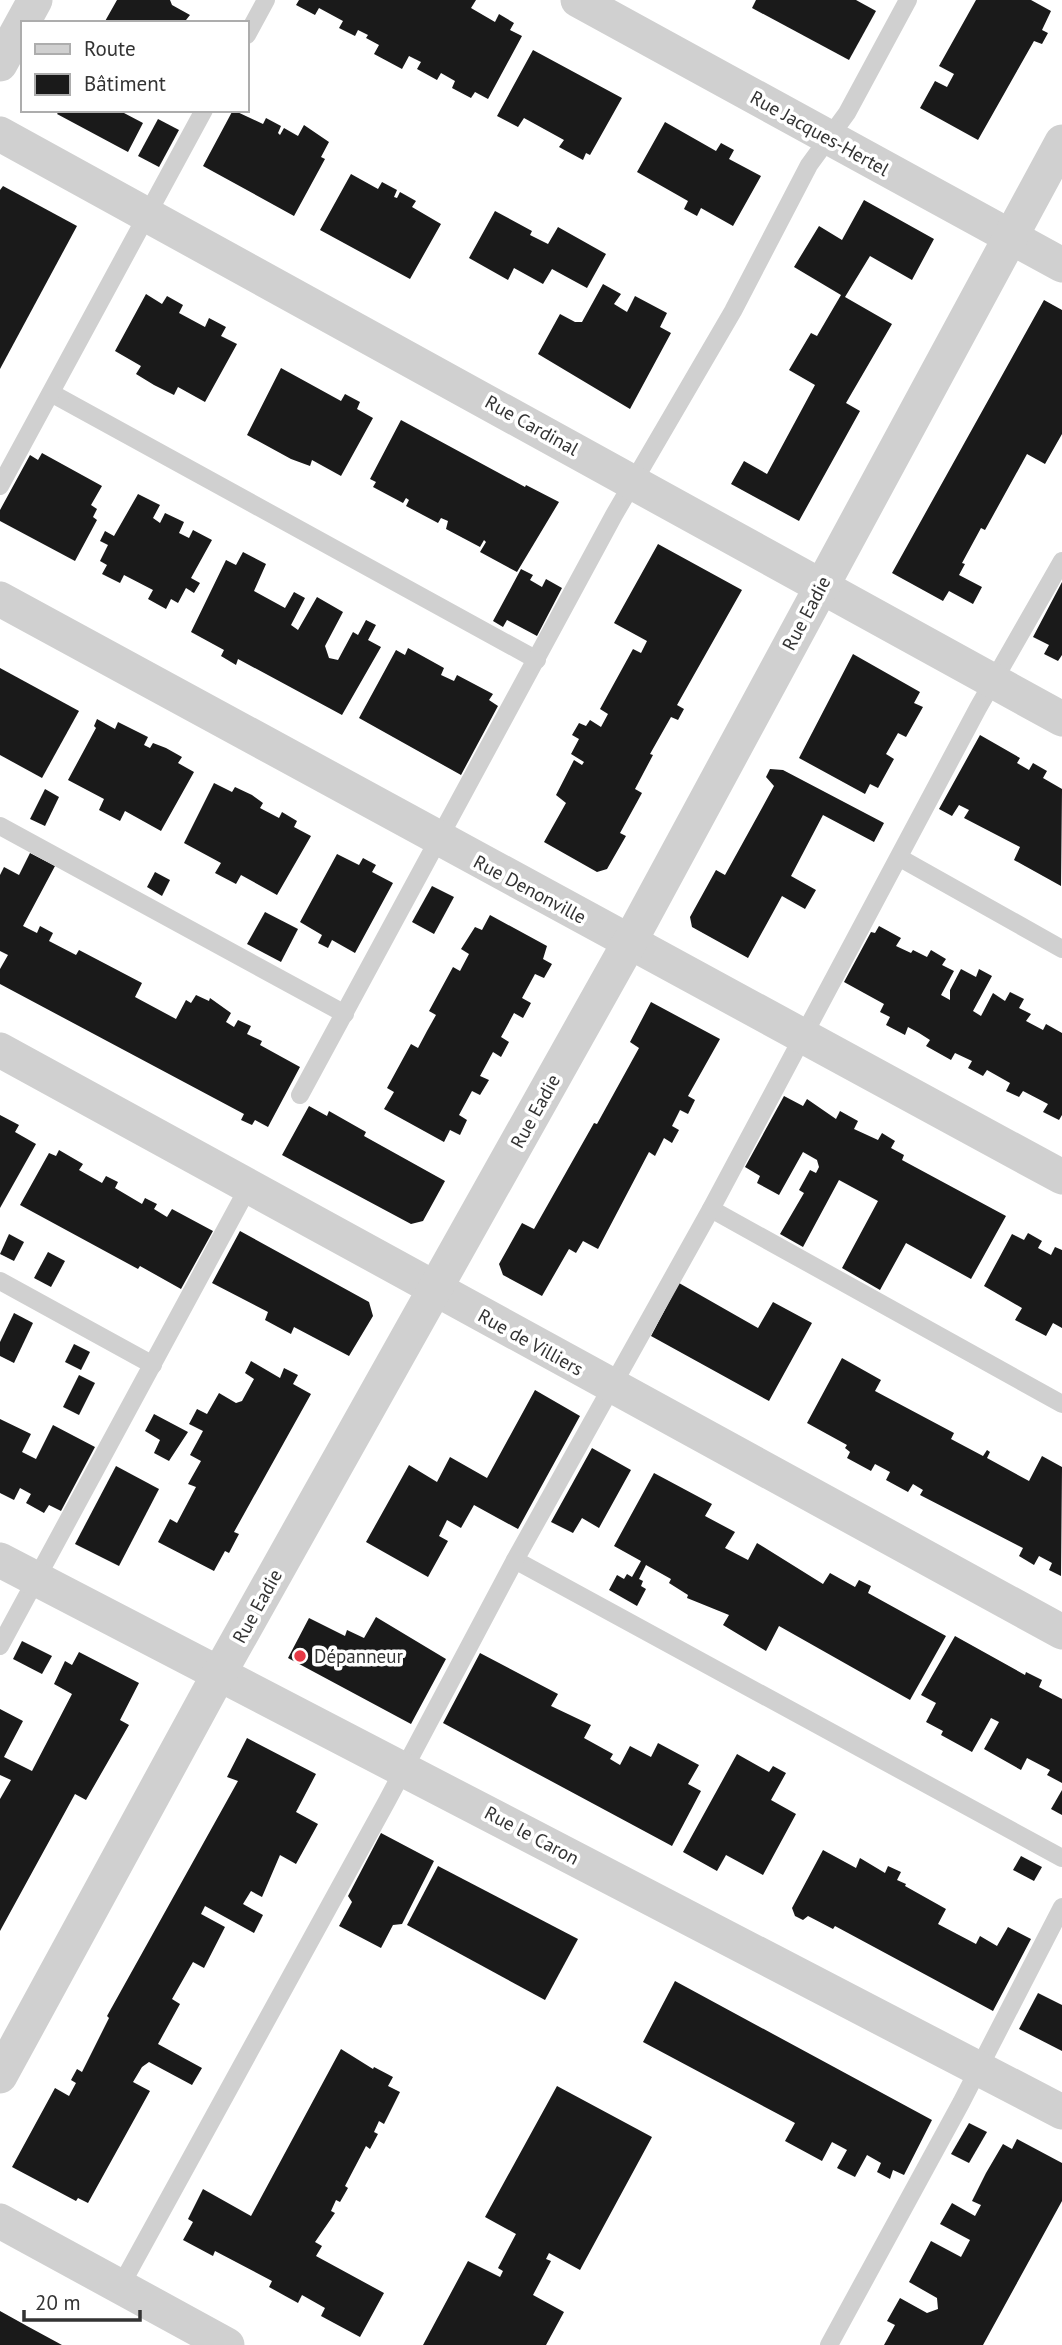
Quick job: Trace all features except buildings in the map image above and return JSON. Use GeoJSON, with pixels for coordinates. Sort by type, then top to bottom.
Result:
{"type":"FeatureCollection","features":[{"type":"Feature","properties":{"kind":"street"},"geometry":{"type":"LineString","coordinates":[[24,21],[35,0]]}},
{"type":"Feature","properties":{"kind":"street","name":"Rue Jacques-Hertel"},"geometry":{"type":"LineString","coordinates":[[578,0],[1062,265]]}},
{"type":"Feature","properties":{"kind":"street"},"geometry":{"type":"LineString","coordinates":[[0,64],[21,26]]}},
{"type":"Feature","properties":{"kind":"street","name":"Rue Cardinal"},"geometry":{"type":"LineString","coordinates":[[0,134],[1062,719]]}},
{"type":"Feature","properties":{"kind":"street","name":"Rue Eadie"},"geometry":{"type":"LineString","coordinates":[[0,2076],[220,1672],[629,943],[1062,142]]}},
{"type":"Feature","properties":{"kind":"street","name":"Rue Denonville"},"geometry":{"type":"LineString","coordinates":[[0,599],[438,840],[1062,1177]]}},
{"type":"Feature","properties":{"kind":"street","name":"Rue de Villiers"},"geometry":{"type":"LineString","coordinates":[[0,1050],[1062,1632]]}},
{"type":"Feature","properties":{"kind":"street","name":"Rue le Caron"},"geometry":{"type":"LineString","coordinates":[[0,1560],[405,1768],[1062,2112]]}},
{"type":"Feature","properties":{"kind":"street"},"geometry":{"type":"LineString","coordinates":[[0,2221],[227,2345]]}},
{"type":"Feature","properties":{"kind":"lane"},"geometry":{"type":"LineString","coordinates":[[248,33],[266,0]]}},
{"type":"Feature","properties":{"kind":"lane"},"geometry":{"type":"LineString","coordinates":[[300,1095],[634,481],[733,311],[809,164],[847,113],[908,0]]}},
{"type":"Feature","properties":{"kind":"lane"},"geometry":{"type":"LineString","coordinates":[[0,486],[203,112]]}},
{"type":"Feature","properties":{"kind":"lane"},"geometry":{"type":"LineString","coordinates":[[51,393],[537,660]]}},
{"type":"Feature","properties":{"kind":"lane"},"geometry":{"type":"LineString","coordinates":[[120,2287],[405,1768],[515,1560],[711,1209],[994,682],[1062,561]]}},
{"type":"Feature","properties":{"kind":"lane"},"geometry":{"type":"LineString","coordinates":[[0,826],[345,1014]]}},
{"type":"Feature","properties":{"kind":"lane"},"geometry":{"type":"LineString","coordinates":[[900,858],[1062,949]]}},
{"type":"Feature","properties":{"kind":"lane"},"geometry":{"type":"LineString","coordinates":[[0,1646],[249,1186]]}},
{"type":"Feature","properties":{"kind":"lane"},"geometry":{"type":"LineString","coordinates":[[711,1209],[1062,1404]]}},
{"type":"Feature","properties":{"kind":"lane"},"geometry":{"type":"LineString","coordinates":[[0,1280],[153,1365]]}},
{"type":"Feature","properties":{"kind":"lane"},"geometry":{"type":"LineString","coordinates":[[515,1560],[1062,1858]]}},
{"type":"Feature","properties":{"kind":"lane"},"geometry":{"type":"LineString","coordinates":[[829,2345],[1062,1907]]}},
{"type":"Feature","properties":{"kind":"place","name":"Dépanneur"},"geometry":{"type":"Point","coordinates":[300,1656]}}]}
